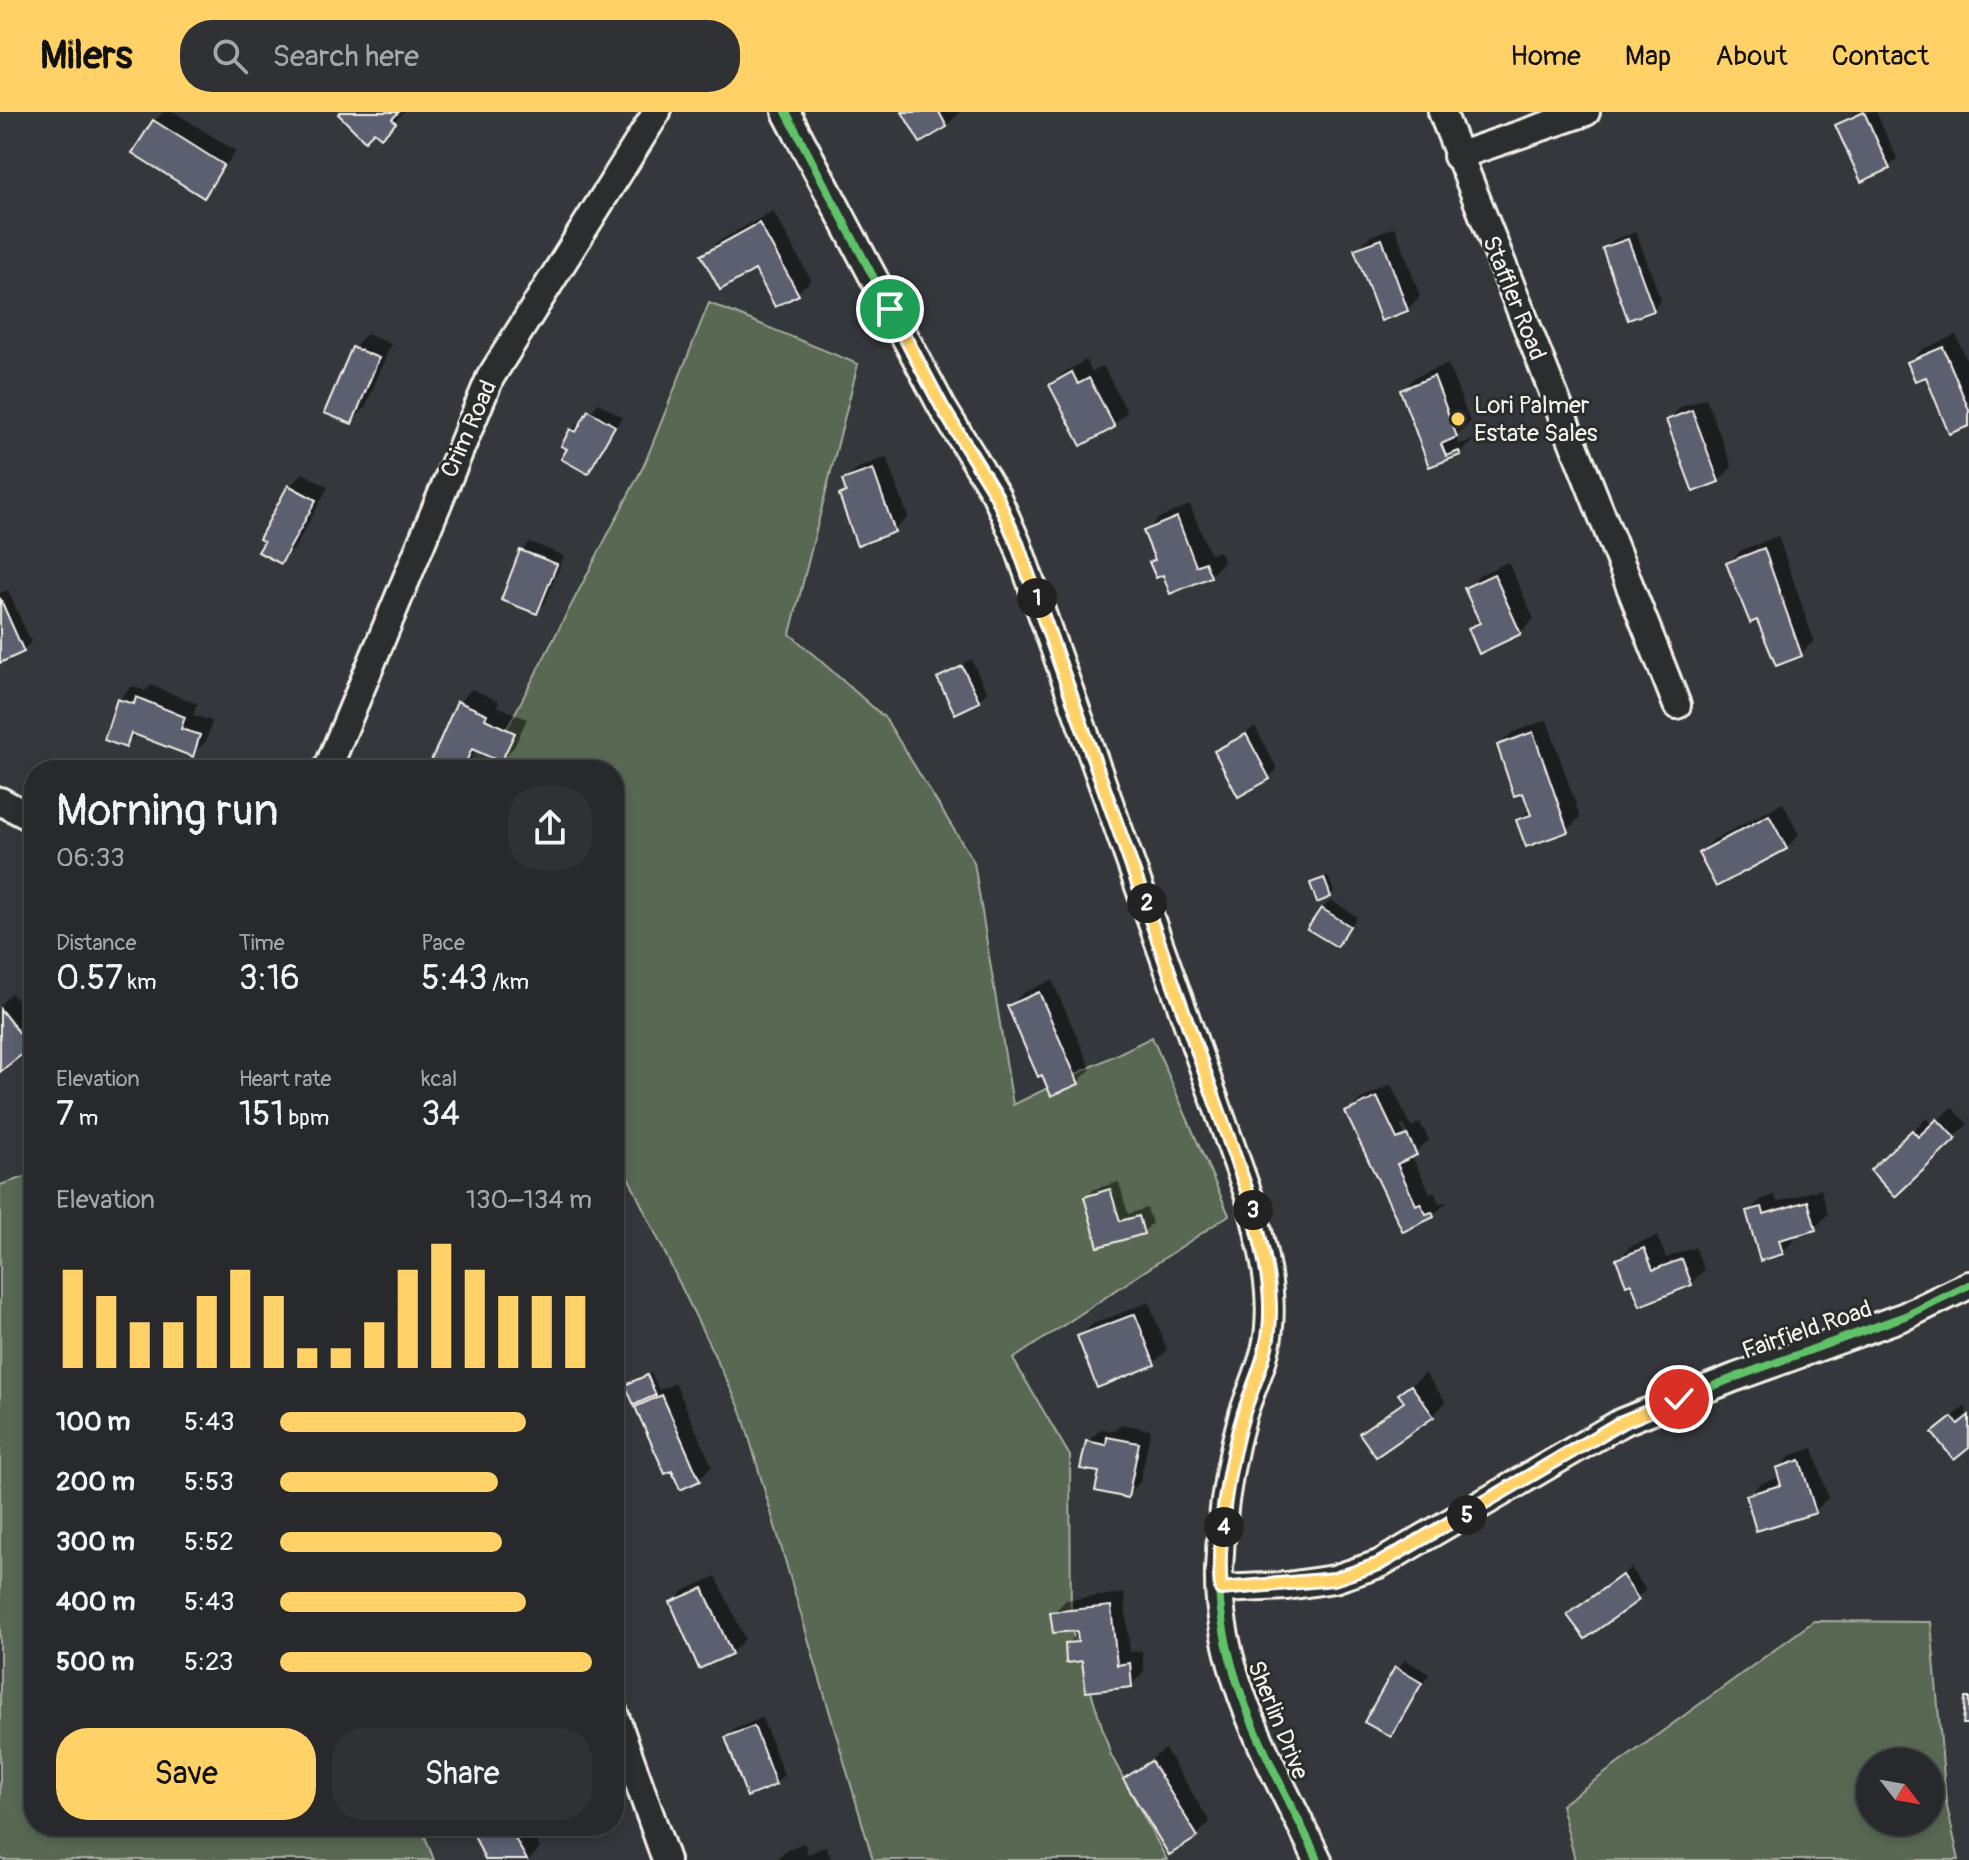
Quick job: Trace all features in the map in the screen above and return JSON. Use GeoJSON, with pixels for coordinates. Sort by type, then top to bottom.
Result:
{"type":"FeatureCollection","features":[{"type":"Feature","properties":{"kind":"street","name":"Crim Road"},"geometry":{"type":"LineString","coordinates":[[331,760],[490,378],[657,112]]}},
{"type":"Feature","properties":{"kind":"street","name":"Sherlin Drive"},"geometry":{"type":"LineString","coordinates":[[786,112],[942,407],[996,495],[1017,543],[1251,1202],[1270,1282],[1269,1330],[1243,1416],[1227,1497],[1219,1572],[1227,1645],[1239,1688],[1318,1860]]}},
{"type":"Feature","properties":{"kind":"street","name":"Staffler Road"},"geometry":{"type":"LineString","coordinates":[[1442,112],[1677,705]]}},
{"type":"Feature","properties":{"kind":"street"},"geometry":{"type":"LineString","coordinates":[[1457,156],[1586,112]]}},
{"type":"Feature","properties":{"kind":"street"},"geometry":{"type":"LineString","coordinates":[[0,801],[24,814]]}},
{"type":"Feature","properties":{"kind":"street","name":"Fairfield Road"},"geometry":{"type":"LineString","coordinates":[[1221,1589],[1334,1579],[1379,1564],[1622,1422],[1905,1316],[1969,1285]]}},
{"type":"Feature","properties":{"kind":"street"},"geometry":{"type":"LineString","coordinates":[[624,1741],[666,1860]]}},
{"type":"Feature","properties":{"kind":"green space"},"geometry":{"type":"Polygon","coordinates":[[[709,303],[858,364],[790,634],[885,718],[974,862],[1013,1105],[1152,1037],[1229,1215],[1013,1359],[1070,1456],[1071,1628],[1111,1755],[1167,1860],[873,1860],[741,1410],[624,1169],[624,760],[496,760],[498,746],[644,465],[709,303]]]}},
{"type":"Feature","properties":{"kind":"green space"},"geometry":{"type":"Polygon","coordinates":[[[24,1177],[24,1836],[425,1836],[434,1860],[3,1860],[0,1857],[0,1185],[24,1177]]]}},
{"type":"Feature","properties":{"kind":"green space"},"geometry":{"type":"Polygon","coordinates":[[[1814,1621],[1931,1622],[1942,1748],[1856,1748],[1856,1836],[1944,1836],[1944,1778],[1959,1860],[1575,1860],[1561,1805],[1814,1621]]]}},
{"type":"Feature","properties":{"kind":"building"},"geometry":{"type":"Polygon","coordinates":[[[399,112],[392,119],[396,123],[381,138],[374,132],[365,141],[338,114],[399,112]]]}},
{"type":"Feature","properties":{"kind":"building"},"geometry":{"type":"Polygon","coordinates":[[[902,112],[939,112],[947,127],[920,143],[902,112]]]}},
{"type":"Feature","properties":{"kind":"building"},"geometry":{"type":"Polygon","coordinates":[[[1864,112],[1890,169],[1861,182],[1835,125],[1864,112]]]}},
{"type":"Feature","properties":{"kind":"building"},"geometry":{"type":"Polygon","coordinates":[[[153,120],[224,165],[204,198],[132,153],[153,120]]]}},
{"type":"Feature","properties":{"kind":"building"},"geometry":{"type":"Polygon","coordinates":[[[759,223],[799,295],[775,307],[755,270],[720,290],[701,255],[759,223]]]}},
{"type":"Feature","properties":{"kind":"building"},"geometry":{"type":"Polygon","coordinates":[[[1382,239],[1408,311],[1381,321],[1354,249],[1382,239]]]}},
{"type":"Feature","properties":{"kind":"building"},"geometry":{"type":"Polygon","coordinates":[[[1628,239],[1654,311],[1628,320],[1602,248],[1628,239]]]}},
{"type":"Feature","properties":{"kind":"building"},"geometry":{"type":"Polygon","coordinates":[[[352,347],[379,358],[352,424],[324,413],[352,347]]]}},
{"type":"Feature","properties":{"kind":"building"},"geometry":{"type":"Polygon","coordinates":[[[1943,347],[1969,410],[1969,426],[1949,434],[1926,377],[1915,381],[1907,362],[1943,347]]]}},
{"type":"Feature","properties":{"kind":"building"},"geometry":{"type":"Polygon","coordinates":[[[1072,372],[1078,384],[1089,378],[1115,427],[1081,446],[1049,385],[1072,372]]]}},
{"type":"Feature","properties":{"kind":"building"},"geometry":{"type":"Polygon","coordinates":[[[1434,376],[1457,437],[1441,444],[1446,456],[1459,451],[1461,455],[1429,467],[1400,390],[1434,376]]]}},
{"type":"Feature","properties":{"kind":"building"},"geometry":{"type":"Polygon","coordinates":[[[588,410],[615,426],[588,474],[561,459],[567,449],[561,446],[570,429],[576,432],[588,410]]]}},
{"type":"Feature","properties":{"kind":"building"},"geometry":{"type":"Polygon","coordinates":[[[1692,410],[1719,482],[1693,492],[1666,420],[1692,410]]]}},
{"type":"Feature","properties":{"kind":"building"},"geometry":{"type":"Polygon","coordinates":[[[873,469],[895,532],[857,546],[839,495],[846,492],[842,480],[873,469]]]}},
{"type":"Feature","properties":{"kind":"building"},"geometry":{"type":"Polygon","coordinates":[[[288,485],[316,500],[281,564],[258,552],[264,542],[259,539],[288,485]]]}},
{"type":"Feature","properties":{"kind":"building"},"geometry":{"type":"Polygon","coordinates":[[[1177,517],[1196,566],[1205,562],[1211,577],[1170,594],[1163,575],[1156,578],[1149,562],[1155,560],[1143,531],[1177,517]]]}},
{"type":"Feature","properties":{"kind":"building"},"geometry":{"type":"Polygon","coordinates":[[[1764,548],[1802,656],[1776,666],[1757,620],[1750,623],[1726,563],[1764,548]]]}},
{"type":"Feature","properties":{"kind":"building"},"geometry":{"type":"Polygon","coordinates":[[[520,550],[557,564],[537,614],[501,600],[520,550]]]}},
{"type":"Feature","properties":{"kind":"building"},"geometry":{"type":"Polygon","coordinates":[[[1494,574],[1521,634],[1479,654],[1468,628],[1480,623],[1464,588],[1494,574]]]}},
{"type":"Feature","properties":{"kind":"building"},"geometry":{"type":"Polygon","coordinates":[[[0,598],[24,652],[0,663],[0,598]]]}},
{"type":"Feature","properties":{"kind":"building"},"geometry":{"type":"Polygon","coordinates":[[[962,666],[980,702],[955,714],[937,678],[962,666]]]}},
{"type":"Feature","properties":{"kind":"building"},"geometry":{"type":"Polygon","coordinates":[[[136,697],[185,717],[181,729],[200,735],[193,757],[131,733],[126,748],[104,740],[117,699],[134,704],[136,697]]]}},
{"type":"Feature","properties":{"kind":"building"},"geometry":{"type":"Polygon","coordinates":[[[457,701],[487,714],[485,719],[515,733],[502,760],[472,749],[467,760],[431,760],[457,701]]]}},
{"type":"Feature","properties":{"kind":"building"},"geometry":{"type":"Polygon","coordinates":[[[1533,732],[1568,832],[1526,847],[1516,820],[1531,815],[1523,793],[1514,796],[1497,745],[1533,732]]]}},
{"type":"Feature","properties":{"kind":"building"},"geometry":{"type":"Polygon","coordinates":[[[1246,734],[1270,779],[1238,797],[1214,751],[1246,734]]]}},
{"type":"Feature","properties":{"kind":"building"},"geometry":{"type":"Polygon","coordinates":[[[1769,815],[1787,849],[1716,887],[1698,853],[1769,815]]]}},
{"type":"Feature","properties":{"kind":"building"},"geometry":{"type":"Polygon","coordinates":[[[1324,878],[1331,897],[1317,903],[1310,883],[1324,878]]]}},
{"type":"Feature","properties":{"kind":"building"},"geometry":{"type":"Polygon","coordinates":[[[1321,908],[1350,926],[1337,947],[1307,929],[1321,908]]]}},
{"type":"Feature","properties":{"kind":"building"},"geometry":{"type":"Polygon","coordinates":[[[1039,992],[1079,1084],[1051,1096],[1042,1075],[1038,1077],[1007,1006],[1039,992]]]}},
{"type":"Feature","properties":{"kind":"building"},"geometry":{"type":"Polygon","coordinates":[[[0,1009],[24,1038],[24,1053],[0,1072],[0,1009]]]}},
{"type":"Feature","properties":{"kind":"building"},"geometry":{"type":"Polygon","coordinates":[[[1377,1097],[1397,1139],[1407,1135],[1417,1155],[1397,1164],[1416,1205],[1420,1203],[1426,1214],[1432,1212],[1434,1217],[1403,1232],[1345,1112],[1377,1097]]]}},
{"type":"Feature","properties":{"kind":"building"},"geometry":{"type":"Polygon","coordinates":[[[1937,1119],[1956,1139],[1895,1197],[1870,1170],[1912,1130],[1918,1137],[1937,1119]]]}},
{"type":"Feature","properties":{"kind":"building"},"geometry":{"type":"Polygon","coordinates":[[[1110,1189],[1120,1221],[1139,1216],[1144,1234],[1098,1247],[1084,1197],[1110,1189]]]}},
{"type":"Feature","properties":{"kind":"building"},"geometry":{"type":"Polygon","coordinates":[[[1808,1201],[1816,1230],[1779,1240],[1783,1254],[1760,1261],[1746,1211],[1762,1207],[1764,1214],[1808,1201]]]}},
{"type":"Feature","properties":{"kind":"building"},"geometry":{"type":"Polygon","coordinates":[[[1644,1248],[1653,1270],[1682,1259],[1692,1285],[1640,1306],[1631,1283],[1626,1285],[1616,1259],[1644,1248]]]}},
{"type":"Feature","properties":{"kind":"building"},"geometry":{"type":"Polygon","coordinates":[[[1135,1314],[1155,1365],[1097,1388],[1077,1336],[1135,1314]]]}},
{"type":"Feature","properties":{"kind":"building"},"geometry":{"type":"Polygon","coordinates":[[[647,1375],[656,1395],[634,1405],[625,1385],[647,1375]]]}},
{"type":"Feature","properties":{"kind":"building"},"geometry":{"type":"Polygon","coordinates":[[[1411,1385],[1434,1417],[1376,1457],[1359,1433],[1404,1402],[1398,1394],[1411,1385]]]}},
{"type":"Feature","properties":{"kind":"building"},"geometry":{"type":"Polygon","coordinates":[[[662,1395],[700,1481],[680,1490],[672,1471],[665,1474],[635,1407],[662,1395]]]}},
{"type":"Feature","properties":{"kind":"building"},"geometry":{"type":"Polygon","coordinates":[[[1969,1415],[1969,1448],[1954,1460],[1932,1433],[1952,1417],[1958,1424],[1969,1415]]]}},
{"type":"Feature","properties":{"kind":"building"},"geometry":{"type":"Polygon","coordinates":[[[1107,1437],[1139,1443],[1128,1498],[1095,1491],[1099,1472],[1080,1469],[1086,1441],[1106,1445],[1107,1437]]]}},
{"type":"Feature","properties":{"kind":"building"},"geometry":{"type":"Polygon","coordinates":[[[1800,1460],[1816,1513],[1756,1531],[1746,1495],[1781,1485],[1776,1468],[1800,1460]]]}},
{"type":"Feature","properties":{"kind":"building"},"geometry":{"type":"Polygon","coordinates":[[[1622,1575],[1639,1600],[1585,1639],[1567,1615],[1622,1575]]]}},
{"type":"Feature","properties":{"kind":"building"},"geometry":{"type":"Polygon","coordinates":[[[703,1588],[732,1654],[699,1669],[670,1602],[703,1588]]]}},
{"type":"Feature","properties":{"kind":"building"},"geometry":{"type":"Polygon","coordinates":[[[1111,1606],[1117,1665],[1130,1663],[1132,1687],[1086,1692],[1082,1661],[1066,1663],[1065,1643],[1078,1642],[1077,1631],[1053,1633],[1050,1612],[1111,1606]]]}},
{"type":"Feature","properties":{"kind":"building"},"geometry":{"type":"Polygon","coordinates":[[[1395,1667],[1422,1683],[1391,1737],[1364,1722],[1395,1667]]]}},
{"type":"Feature","properties":{"kind":"building"},"geometry":{"type":"Polygon","coordinates":[[[1965,1698],[1969,1698],[1969,1724],[1963,1724],[1965,1698]]]}},
{"type":"Feature","properties":{"kind":"building"},"geometry":{"type":"Polygon","coordinates":[[[754,1726],[776,1785],[747,1797],[725,1737],[754,1726]]]}},
{"type":"Feature","properties":{"kind":"building"},"geometry":{"type":"Polygon","coordinates":[[[1151,1761],[1198,1837],[1169,1855],[1123,1779],[1151,1761]]]}},
{"type":"Feature","properties":{"kind":"building"},"geometry":{"type":"Polygon","coordinates":[[[474,1836],[514,1836],[527,1860],[485,1860],[474,1836]]]}},
{"type":"Feature","properties":{"kind":"cycle path"},"geometry":{"type":"LineString","coordinates":[[786,112],[942,407],[996,495],[1017,543],[1251,1202],[1268,1280],[1269,1327],[1259,1372],[1243,1414],[1230,1472],[1220,1551],[1221,1609],[1227,1647],[1251,1720],[1318,1860]]}},
{"type":"Feature","properties":{"kind":"cycle path"},"geometry":{"type":"LineString","coordinates":[[1221,1589],[1287,1586],[1334,1579],[1379,1564],[1622,1422],[1905,1316],[1969,1285]]}},
{"type":"Feature","properties":{"kind":"place","name":"Lori Palmer Estate Sales"},"geometry":{"type":"Point","coordinates":[1458,419]}},
{"type":"Feature","properties":{"kind":"route"},"geometry":{"type":"LineString","coordinates":[[890,309],[942,407],[996,495],[1017,543],[1251,1202],[1270,1282],[1269,1330],[1265,1353],[1243,1416],[1227,1497],[1219,1572],[1221,1589],[1287,1586],[1334,1579],[1379,1564],[1421,1543],[1622,1422],[1679,1399]]}}]}
